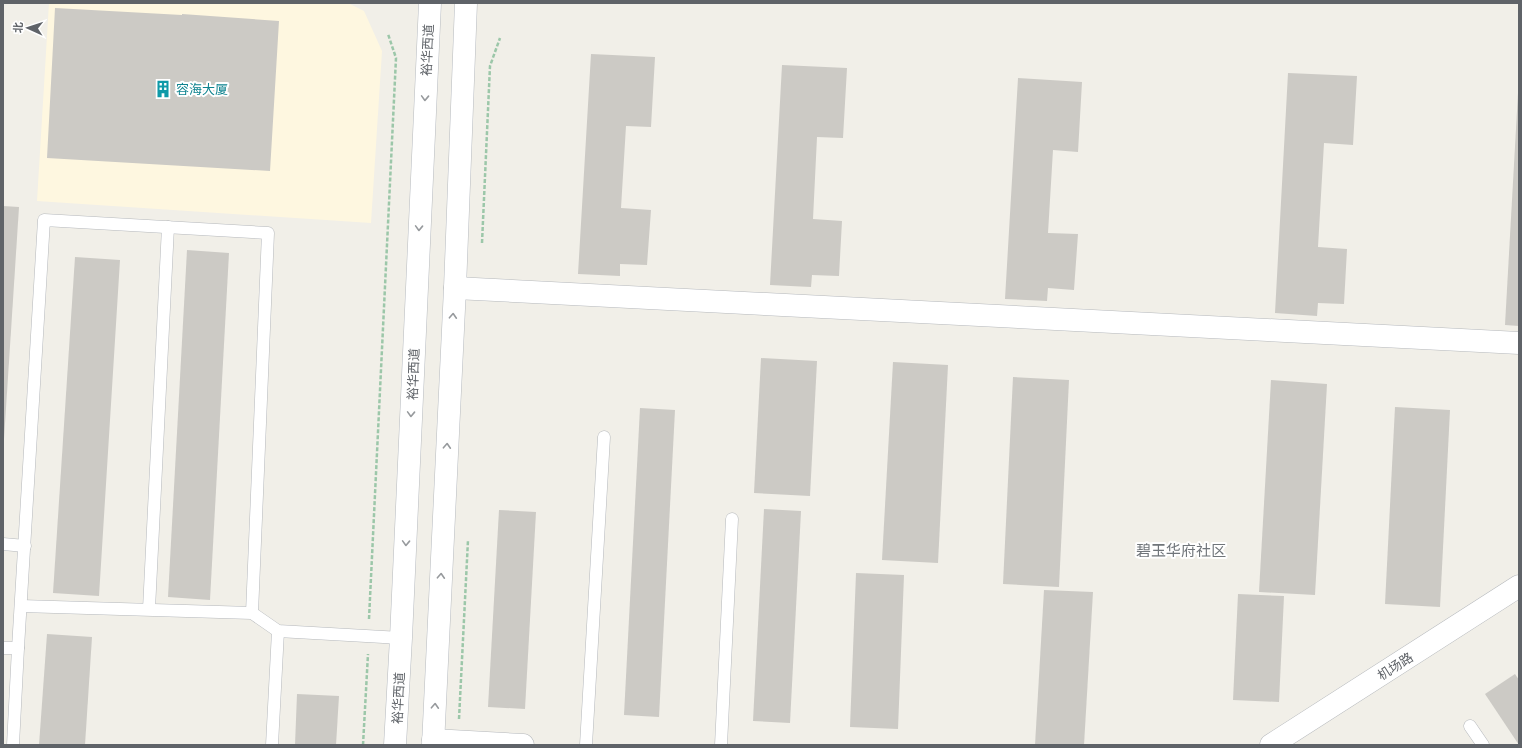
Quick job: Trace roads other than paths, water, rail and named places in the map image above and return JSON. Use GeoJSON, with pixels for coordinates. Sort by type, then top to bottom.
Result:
{"type":"FeatureCollection","features":[{"type":"Feature","properties":{"kind":"main road","name":"裕华西道"},"geometry":{"type":"LineString","coordinates":[[395,745],[402,638],[430,3]]}},
{"type":"Feature","properties":{"kind":"main road"},"geometry":{"type":"LineString","coordinates":[[466,3],[455,288],[433,742],[523,745]]}},
{"type":"Feature","properties":{"kind":"main road"},"geometry":{"type":"LineString","coordinates":[[455,288],[1519,343]]}},
{"type":"Feature","properties":{"kind":"main road","name":"机场路"},"geometry":{"type":"LineString","coordinates":[[1272,745],[1519,586]]}},
{"type":"Feature","properties":{"kind":"lane"},"geometry":{"type":"LineString","coordinates":[[13,745],[44,220],[268,233],[252,613]]}},
{"type":"Feature","properties":{"kind":"lane"},"geometry":{"type":"LineString","coordinates":[[149,609],[168,227]]}},
{"type":"Feature","properties":{"kind":"lane"},"geometry":{"type":"LineString","coordinates":[[586,745],[604,437]]}},
{"type":"Feature","properties":{"kind":"lane"},"geometry":{"type":"LineString","coordinates":[[721,745],[732,519]]}},
{"type":"Feature","properties":{"kind":"lane"},"geometry":{"type":"LineString","coordinates":[[3,544],[25,546]]}},
{"type":"Feature","properties":{"kind":"lane"},"geometry":{"type":"LineString","coordinates":[[21,606],[252,613],[278,632],[402,638]]}},
{"type":"Feature","properties":{"kind":"lane"},"geometry":{"type":"LineString","coordinates":[[272,745],[278,632]]}},
{"type":"Feature","properties":{"kind":"lane"},"geometry":{"type":"LineString","coordinates":[[3,648],[18,648]]}},
{"type":"Feature","properties":{"kind":"lane"},"geometry":{"type":"LineString","coordinates":[[1470,726],[1483,745]]}},
{"type":"Feature","properties":{"kind":"place","name":"容海大厦"},"geometry":{"type":"Point","coordinates":[163,89]}},
{"type":"Feature","properties":{"kind":"district","name":"碧玉华府社区"},"geometry":{"type":"Point","coordinates":[1181,551]}}]}
